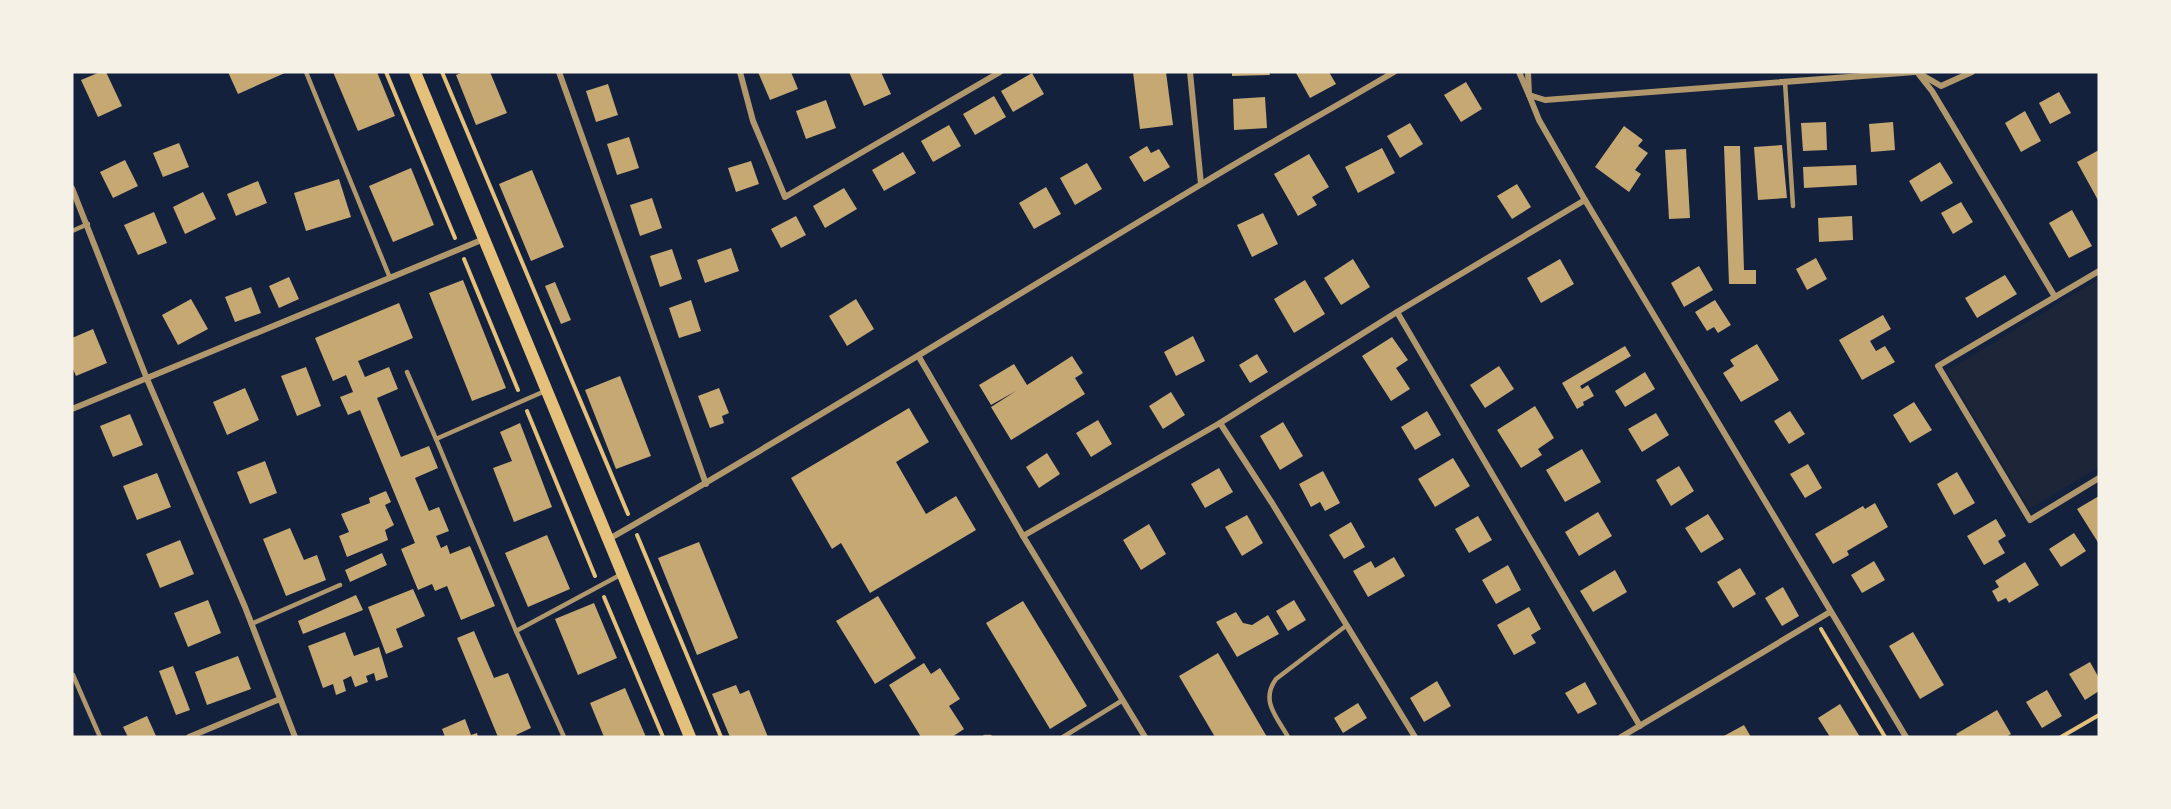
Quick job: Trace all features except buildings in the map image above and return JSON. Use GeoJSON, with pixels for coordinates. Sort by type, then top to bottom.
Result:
{"type":"FeatureCollection","features":[{"type":"Feature","properties":{"kind":"main road"},"geometry":{"type":"LineString","coordinates":[[415,72],[690,737]]}},
{"type":"Feature","properties":{"kind":"street"},"geometry":{"type":"LineString","coordinates":[[559,72],[706,484]]}},
{"type":"Feature","properties":{"kind":"street"},"geometry":{"type":"LineString","coordinates":[[740,72],[753,121],[785,197],[1000,72]]}},
{"type":"Feature","properties":{"kind":"street"},"geometry":{"type":"LineString","coordinates":[[1190,72],[1201,184]]}},
{"type":"Feature","properties":{"kind":"street"},"geometry":{"type":"LineString","coordinates":[[608,539],[706,484],[1201,184],[1395,72]]}},
{"type":"Feature","properties":{"kind":"street"},"geometry":{"type":"LineString","coordinates":[[1520,72],[1539,120],[1585,200],[1906,737]]}},
{"type":"Feature","properties":{"kind":"street"},"geometry":{"type":"LineString","coordinates":[[1528,72],[1529,95]]}},
{"type":"Feature","properties":{"kind":"street"},"geometry":{"type":"LineString","coordinates":[[1529,95],[1545,100],[1916,72],[1941,86],[1972,72]]}},
{"type":"Feature","properties":{"kind":"street"},"geometry":{"type":"LineString","coordinates":[[1916,72],[1932,91],[2055,297]]}},
{"type":"Feature","properties":{"kind":"street"},"geometry":{"type":"LineString","coordinates":[[72,188],[147,378],[251,624],[295,737]]}},
{"type":"Feature","properties":{"kind":"street"},"geometry":{"type":"LineString","coordinates":[[1023,536],[1220,423],[1397,312],[1585,200]]}},
{"type":"Feature","properties":{"kind":"street"},"geometry":{"type":"LineString","coordinates":[[72,410],[485,239]]}},
{"type":"Feature","properties":{"kind":"street"},"geometry":{"type":"LineString","coordinates":[[2099,271],[1938,366],[2030,519],[2099,478]]}},
{"type":"Feature","properties":{"kind":"street"},"geometry":{"type":"LineString","coordinates":[[1397,312],[1640,726]]}},
{"type":"Feature","properties":{"kind":"street"},"geometry":{"type":"LineString","coordinates":[[919,357],[1023,536],[1146,737]]}},
{"type":"Feature","properties":{"kind":"street"},"geometry":{"type":"LineString","coordinates":[[1220,423],[1415,737]]}},
{"type":"Feature","properties":{"kind":"street"},"geometry":{"type":"LineString","coordinates":[[1621,737],[1830,612]]}},
{"type":"Feature","properties":{"kind":"street"},"geometry":{"type":"LineString","coordinates":[[189,737],[280,699]]}},
{"type":"Feature","properties":{"kind":"lane"},"geometry":{"type":"LineString","coordinates":[[306,72],[390,278]]}},
{"type":"Feature","properties":{"kind":"lane"},"geometry":{"type":"LineString","coordinates":[[1785,82],[1793,206]]}},
{"type":"Feature","properties":{"kind":"lane"},"geometry":{"type":"LineString","coordinates":[[72,231],[88,224]]}},
{"type":"Feature","properties":{"kind":"lane"},"geometry":{"type":"LineString","coordinates":[[407,372],[516,631],[564,737]]}},
{"type":"Feature","properties":{"kind":"lane"},"geometry":{"type":"LineString","coordinates":[[436,439],[547,390]]}},
{"type":"Feature","properties":{"kind":"lane"},"geometry":{"type":"LineString","coordinates":[[516,631],[623,574]]}},
{"type":"Feature","properties":{"kind":"lane"},"geometry":{"type":"LineString","coordinates":[[251,624],[340,585]]}},
{"type":"Feature","properties":{"kind":"lane"},"geometry":{"type":"LineString","coordinates":[[1288,737],[1270,705],[1269,689],[1276,680],[1347,625]]}},
{"type":"Feature","properties":{"kind":"lane"},"geometry":{"type":"LineString","coordinates":[[73,675],[99,737]]}},
{"type":"Feature","properties":{"kind":"lane"},"geometry":{"type":"LineString","coordinates":[[1063,737],[1123,700]]}},
{"type":"Feature","properties":{"kind":"lane"},"geometry":{"type":"LineString","coordinates":[[985,737],[990,737]]}},
{"type":"Feature","properties":{"kind":"path"},"geometry":{"type":"LineString","coordinates":[[442,72],[721,737]]}},
{"type":"Feature","properties":{"kind":"path"},"geometry":{"type":"LineString","coordinates":[[1816,621],[1885,737]]}},
{"type":"Feature","properties":{"kind":"path"},"geometry":{"type":"LineString","coordinates":[[2061,737],[2099,715]]}},
{"type":"Feature","properties":{"kind":"shaded area"},"geometry":{"type":"Polygon","coordinates":[[[2099,279],[2099,467],[2029,509],[1947,371],[2099,279]]]}}]}
